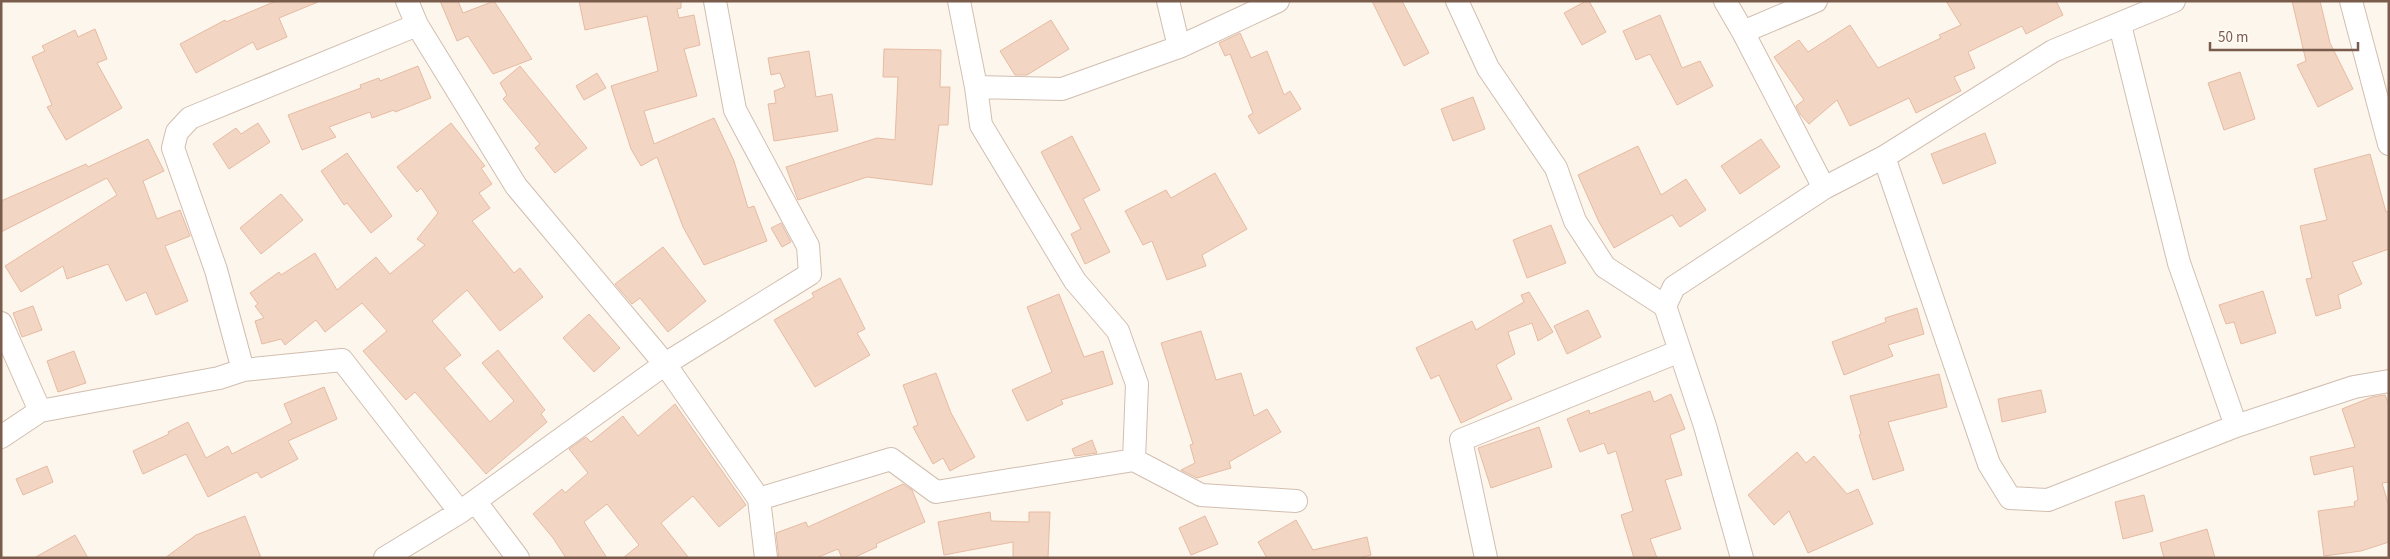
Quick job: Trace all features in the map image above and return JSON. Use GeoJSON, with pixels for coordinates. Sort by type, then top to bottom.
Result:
{"type":"FeatureCollection","features":[{"type":"Feature","properties":{"kind":"street"},"geometry":{"type":"LineString","coordinates":[[407,1],[417,25],[516,186],[665,364],[759,499],[766,558]]}},
{"type":"Feature","properties":{"kind":"street"},"geometry":{"type":"LineString","coordinates":[[385,558],[467,506],[665,364],[810,274],[808,246],[735,110],[715,1]]}},
{"type":"Feature","properties":{"kind":"street"},"geometry":{"type":"LineString","coordinates":[[959,1],[976,88],[981,125],[1075,281],[1118,331],[1137,384],[1134,460]]}},
{"type":"Feature","properties":{"kind":"street"},"geometry":{"type":"LineString","coordinates":[[1168,1],[1179,47]]}},
{"type":"Feature","properties":{"kind":"street"},"geometry":{"type":"LineString","coordinates":[[976,88],[1062,89],[1179,47],[1278,1]]}},
{"type":"Feature","properties":{"kind":"street"},"geometry":{"type":"LineString","coordinates":[[1458,1],[1488,68],[1556,168],[1575,221],[1605,267],[1665,306],[1705,426],[1742,558]]}},
{"type":"Feature","properties":{"kind":"street"},"geometry":{"type":"LineString","coordinates":[[1725,1],[1824,188]]}},
{"type":"Feature","properties":{"kind":"street"},"geometry":{"type":"LineString","coordinates":[[1743,32],[1816,1]]}},
{"type":"Feature","properties":{"kind":"street"},"geometry":{"type":"LineString","coordinates":[[1665,306],[1674,286],[1824,188],[1884,156],[2053,51],[2120,25],[2174,1]]}},
{"type":"Feature","properties":{"kind":"street"},"geometry":{"type":"LineString","coordinates":[[2351,1],[2389,144]]}},
{"type":"Feature","properties":{"kind":"street"},"geometry":{"type":"LineString","coordinates":[[243,370],[216,270],[173,148],[177,132],[190,118],[417,25]]}},
{"type":"Feature","properties":{"kind":"street"},"geometry":{"type":"LineString","coordinates":[[2120,25],[2179,262],[2236,426]]}},
{"type":"Feature","properties":{"kind":"street"},"geometry":{"type":"LineString","coordinates":[[1884,156],[1989,464],[2010,498],[2048,500],[2236,426],[2354,387],[2389,381]]}},
{"type":"Feature","properties":{"kind":"street"},"geometry":{"type":"LineString","coordinates":[[1,323],[40,411]]}},
{"type":"Feature","properties":{"kind":"street"},"geometry":{"type":"LineString","coordinates":[[1486,558],[1461,440],[1680,351]]}},
{"type":"Feature","properties":{"kind":"street"},"geometry":{"type":"LineString","coordinates":[[1,437],[40,411],[219,378],[243,370],[342,360],[467,506],[518,558]]}},
{"type":"Feature","properties":{"kind":"street"},"geometry":{"type":"LineString","coordinates":[[759,499],[891,460],[936,492],[1134,460],[1201,495],[1296,501]]}},
{"type":"Feature","properties":{"kind":"building"},"geometry":{"type":"Polygon","coordinates":[[[276,1],[318,2],[279,18],[287,37],[257,50],[253,42],[196,73],[180,44],[225,20],[226,22],[276,1]]]}},
{"type":"Feature","properties":{"kind":"building"},"geometry":{"type":"Polygon","coordinates":[[[440,1],[458,1],[463,13],[494,1],[532,59],[493,74],[468,36],[457,41],[440,1]]]}},
{"type":"Feature","properties":{"kind":"building"},"geometry":{"type":"Polygon","coordinates":[[[579,1],[681,1],[681,8],[677,9],[679,18],[694,15],[700,45],[684,49],[697,96],[644,111],[654,144],[714,118],[734,161],[748,208],[754,206],[767,241],[704,265],[683,227],[657,157],[641,166],[631,149],[611,86],[658,71],[647,16],[585,30],[579,1]]]}},
{"type":"Feature","properties":{"kind":"building"},"geometry":{"type":"Polygon","coordinates":[[[1372,1],[1402,1],[1429,53],[1404,66],[1372,1]]]}},
{"type":"Feature","properties":{"kind":"building"},"geometry":{"type":"Polygon","coordinates":[[[1589,1],[1606,32],[1582,45],[1564,13],[1589,1]]]}},
{"type":"Feature","properties":{"kind":"building"},"geometry":{"type":"Polygon","coordinates":[[[1946,1],[2056,1],[2063,15],[2026,34],[2022,26],[1968,52],[1975,68],[1954,77],[1961,91],[1916,113],[1909,98],[1850,126],[1837,100],[1809,124],[1800,114],[1796,106],[1804,100],[1774,57],[1799,40],[1808,52],[1850,25],[1878,68],[1941,38],[1939,35],[1961,25],[1946,1]]]}},
{"type":"Feature","properties":{"kind":"building"},"geometry":{"type":"Polygon","coordinates":[[[2292,1],[2320,1],[2330,43],[2353,89],[2318,107],[2297,65],[2306,61],[2292,1]]]}},
{"type":"Feature","properties":{"kind":"building"},"geometry":{"type":"Polygon","coordinates":[[[1660,15],[1682,68],[1700,61],[1713,86],[1677,105],[1650,54],[1636,60],[1623,31],[1660,15]]]}},
{"type":"Feature","properties":{"kind":"building"},"geometry":{"type":"Polygon","coordinates":[[[1051,20],[1069,49],[1027,75],[1015,75],[1000,51],[1051,20]]]}},
{"type":"Feature","properties":{"kind":"building"},"geometry":{"type":"Polygon","coordinates":[[[95,29],[107,59],[97,63],[122,108],[66,140],[47,107],[52,105],[32,57],[45,51],[42,46],[75,30],[78,37],[95,29]]]}},
{"type":"Feature","properties":{"kind":"building"},"geometry":{"type":"Polygon","coordinates":[[[1240,33],[1251,58],[1267,51],[1284,95],[1290,91],[1301,109],[1259,134],[1248,116],[1253,113],[1230,54],[1225,56],[1219,43],[1240,33]]]}},
{"type":"Feature","properties":{"kind":"building"},"geometry":{"type":"Polygon","coordinates":[[[884,49],[941,50],[940,87],[950,87],[948,125],[939,125],[932,185],[867,177],[798,200],[786,167],[877,138],[895,140],[898,77],[883,77],[884,49]]]}},
{"type":"Feature","properties":{"kind":"building"},"geometry":{"type":"Polygon","coordinates":[[[809,51],[816,97],[832,94],[838,131],[774,141],[768,104],[776,103],[774,91],[785,87],[780,73],[771,75],[768,58],[809,51]]]}},
{"type":"Feature","properties":{"kind":"building"},"geometry":{"type":"Polygon","coordinates":[[[418,66],[431,98],[395,112],[394,110],[372,118],[370,112],[329,127],[336,137],[302,150],[288,115],[361,88],[360,85],[379,78],[380,81],[418,66]]]}},
{"type":"Feature","properties":{"kind":"building"},"geometry":{"type":"Polygon","coordinates":[[[520,66],[587,148],[555,173],[535,148],[540,144],[503,99],[507,95],[500,83],[520,66]]]}},
{"type":"Feature","properties":{"kind":"building"},"geometry":{"type":"Polygon","coordinates":[[[2240,72],[2255,119],[2224,130],[2208,83],[2240,72]]]}},
{"type":"Feature","properties":{"kind":"building"},"geometry":{"type":"Polygon","coordinates":[[[597,73],[606,88],[584,100],[576,86],[597,73]]]}},
{"type":"Feature","properties":{"kind":"building"},"geometry":{"type":"Polygon","coordinates":[[[1473,97],[1485,129],[1453,141],[1441,109],[1473,97]]]}},
{"type":"Feature","properties":{"kind":"building"},"geometry":{"type":"Polygon","coordinates":[[[258,123],[270,142],[229,169],[213,144],[236,128],[241,134],[258,123]]]}},
{"type":"Feature","properties":{"kind":"building"},"geometry":{"type":"Polygon","coordinates":[[[451,123],[485,166],[481,168],[492,184],[479,193],[490,208],[472,221],[514,273],[520,268],[543,297],[500,331],[467,290],[432,321],[461,355],[444,368],[490,422],[514,401],[482,363],[498,350],[545,410],[541,414],[547,422],[486,474],[415,392],[406,400],[363,351],[387,331],[362,303],[325,332],[316,320],[285,345],[281,339],[262,344],[255,321],[264,318],[255,306],[258,304],[250,293],[279,272],[281,275],[315,253],[337,290],[376,257],[390,274],[425,245],[417,239],[438,213],[421,188],[417,192],[397,167],[451,123]]]}},
{"type":"Feature","properties":{"kind":"building"},"geometry":{"type":"Polygon","coordinates":[[[1985,133],[1996,163],[1943,184],[1931,154],[1985,133]]]}},
{"type":"Feature","properties":{"kind":"building"},"geometry":{"type":"Polygon","coordinates":[[[1072,136],[1100,190],[1083,199],[1110,252],[1085,264],[1071,234],[1081,229],[1041,152],[1072,136]]]}},
{"type":"Feature","properties":{"kind":"building"},"geometry":{"type":"Polygon","coordinates":[[[148,139],[164,171],[143,181],[157,219],[180,210],[190,236],[165,246],[188,301],[156,315],[146,292],[126,301],[108,264],[67,279],[63,266],[21,292],[5,266],[117,195],[107,178],[1,232],[1,201],[86,164],[88,167],[148,139]]]}},
{"type":"Feature","properties":{"kind":"building"},"geometry":{"type":"Polygon","coordinates":[[[1761,139],[1780,167],[1740,194],[1721,166],[1761,139]]]}},
{"type":"Feature","properties":{"kind":"building"},"geometry":{"type":"Polygon","coordinates":[[[1638,146],[1661,195],[1686,179],[1706,210],[1680,227],[1672,215],[1614,248],[1599,222],[1578,175],[1638,146]]]}},
{"type":"Feature","properties":{"kind":"building"},"geometry":{"type":"Polygon","coordinates":[[[347,153],[392,216],[371,233],[347,203],[344,205],[321,171],[347,153]]]}},
{"type":"Feature","properties":{"kind":"building"},"geometry":{"type":"Polygon","coordinates":[[[2370,154],[2386,212],[2389,211],[2389,249],[2352,262],[2362,284],[2338,295],[2341,308],[2316,316],[2306,279],[2312,278],[2300,226],[2327,220],[2314,169],[2370,154]]]}},
{"type":"Feature","properties":{"kind":"building"},"geometry":{"type":"Polygon","coordinates":[[[1215,173],[1247,229],[1202,255],[1206,266],[1167,280],[1152,241],[1143,245],[1125,211],[1166,190],[1171,198],[1215,173]]]}},
{"type":"Feature","properties":{"kind":"building"},"geometry":{"type":"Polygon","coordinates":[[[281,194],[303,220],[261,254],[240,228],[281,194]]]}},
{"type":"Feature","properties":{"kind":"building"},"geometry":{"type":"Polygon","coordinates":[[[781,223],[791,242],[782,247],[771,228],[781,223]]]}},
{"type":"Feature","properties":{"kind":"building"},"geometry":{"type":"Polygon","coordinates":[[[1551,225],[1566,263],[1527,278],[1513,240],[1551,225]]]}},
{"type":"Feature","properties":{"kind":"building"},"geometry":{"type":"Polygon","coordinates":[[[663,247],[706,301],[668,332],[640,298],[632,304],[615,284],[663,247]]]}},
{"type":"Feature","properties":{"kind":"building"},"geometry":{"type":"Polygon","coordinates":[[[840,278],[865,329],[857,333],[870,355],[815,387],[774,320],[814,297],[812,293],[840,278]]]}},
{"type":"Feature","properties":{"kind":"building"},"geometry":{"type":"Polygon","coordinates":[[[2263,291],[2276,333],[2241,344],[2234,322],[2226,324],[2219,305],[2263,291]]]}},
{"type":"Feature","properties":{"kind":"building"},"geometry":{"type":"Polygon","coordinates":[[[1529,292],[1553,332],[1538,341],[1532,323],[1508,332],[1515,354],[1496,365],[1512,399],[1461,423],[1439,375],[1431,379],[1416,348],[1472,321],[1476,330],[1524,302],[1521,295],[1529,292]]]}},
{"type":"Feature","properties":{"kind":"building"},"geometry":{"type":"Polygon","coordinates":[[[1059,294],[1084,357],[1103,351],[1113,384],[1061,400],[1063,404],[1027,421],[1012,390],[1052,372],[1027,307],[1059,294]]]}},
{"type":"Feature","properties":{"kind":"building"},"geometry":{"type":"Polygon","coordinates":[[[33,306],[42,330],[22,337],[13,313],[33,306]]]}},
{"type":"Feature","properties":{"kind":"building"},"geometry":{"type":"Polygon","coordinates":[[[1917,308],[1924,334],[1888,345],[1893,356],[1844,375],[1832,342],[1886,322],[1885,318],[1917,308]]]}},
{"type":"Feature","properties":{"kind":"building"},"geometry":{"type":"Polygon","coordinates":[[[1588,310],[1601,337],[1567,354],[1554,326],[1588,310]]]}},
{"type":"Feature","properties":{"kind":"building"},"geometry":{"type":"Polygon","coordinates":[[[589,314],[620,348],[594,372],[563,338],[589,314]]]}},
{"type":"Feature","properties":{"kind":"building"},"geometry":{"type":"Polygon","coordinates":[[[1201,331],[1216,380],[1241,373],[1254,416],[1267,409],[1281,432],[1229,462],[1231,468],[1197,478],[1181,470],[1195,463],[1190,445],[1193,444],[1161,343],[1201,331]]]}},
{"type":"Feature","properties":{"kind":"building"},"geometry":{"type":"Polygon","coordinates":[[[74,351],[86,383],[58,392],[47,361],[74,351]]]}},
{"type":"Feature","properties":{"kind":"building"},"geometry":{"type":"Polygon","coordinates":[[[936,373],[951,413],[975,457],[950,471],[943,458],[933,464],[913,427],[918,425],[903,385],[936,373]]]}},
{"type":"Feature","properties":{"kind":"building"},"geometry":{"type":"Polygon","coordinates":[[[1939,374],[1947,407],[1888,422],[1904,470],[1873,480],[1859,435],[1861,434],[1850,396],[1939,374]]]}},
{"type":"Feature","properties":{"kind":"building"},"geometry":{"type":"Polygon","coordinates":[[[324,387],[337,419],[288,441],[298,459],[261,478],[257,472],[208,497],[186,454],[143,474],[133,451],[169,434],[168,432],[188,422],[206,458],[228,446],[232,454],[292,423],[284,404],[324,387]]]}},
{"type":"Feature","properties":{"kind":"building"},"geometry":{"type":"Polygon","coordinates":[[[2041,390],[2046,412],[2002,422],[1998,399],[2041,390]]]}},
{"type":"Feature","properties":{"kind":"building"},"geometry":{"type":"Polygon","coordinates":[[[1650,391],[1654,402],[1671,394],[1685,429],[1670,435],[1682,475],[1665,480],[1681,529],[1650,539],[1657,558],[1634,558],[1621,515],[1633,511],[1616,451],[1608,454],[1604,443],[1580,452],[1567,419],[1589,410],[1590,414],[1650,391]]]}},
{"type":"Feature","properties":{"kind":"building"},"geometry":{"type":"Polygon","coordinates":[[[2385,395],[2389,405],[2389,482],[2382,483],[2389,506],[2389,542],[2361,551],[2324,556],[2318,511],[2355,506],[2354,502],[2358,500],[2353,466],[2314,475],[2310,457],[2355,447],[2342,409],[2372,397],[2385,395]]]}},
{"type":"Feature","properties":{"kind":"building"},"geometry":{"type":"Polygon","coordinates":[[[675,404],[746,505],[719,527],[693,496],[661,523],[689,558],[623,558],[639,545],[607,504],[584,522],[607,558],[566,558],[553,538],[533,514],[562,489],[565,493],[588,473],[569,449],[586,437],[591,442],[623,416],[638,436],[675,404]]]}},
{"type":"Feature","properties":{"kind":"building"},"geometry":{"type":"Polygon","coordinates":[[[1539,427],[1552,467],[1491,488],[1478,448],[1539,427]]]}},
{"type":"Feature","properties":{"kind":"building"},"geometry":{"type":"Polygon","coordinates":[[[1092,440],[1097,453],[1075,456],[1072,449],[1092,440]]]}},
{"type":"Feature","properties":{"kind":"building"},"geometry":{"type":"Polygon","coordinates":[[[1797,452],[1806,463],[1814,456],[1847,494],[1858,489],[1873,524],[1808,553],[1789,511],[1774,525],[1748,495],[1797,452]]]}},
{"type":"Feature","properties":{"kind":"building"},"geometry":{"type":"Polygon","coordinates":[[[47,466],[53,482],[23,495],[16,479],[47,466]]]}},
{"type":"Feature","properties":{"kind":"building"},"geometry":{"type":"Polygon","coordinates":[[[903,484],[912,490],[925,522],[876,544],[877,547],[853,558],[842,558],[838,549],[816,558],[779,558],[776,533],[806,522],[808,527],[903,484]]]}},
{"type":"Feature","properties":{"kind":"building"},"geometry":{"type":"Polygon","coordinates":[[[2144,495],[2153,531],[2123,539],[2115,502],[2144,495]]]}},
{"type":"Feature","properties":{"kind":"building"},"geometry":{"type":"Polygon","coordinates":[[[990,512],[991,521],[1029,522],[1029,512],[1050,512],[1048,558],[1013,558],[1013,542],[944,555],[938,522],[990,512]]]}},
{"type":"Feature","properties":{"kind":"building"},"geometry":{"type":"Polygon","coordinates":[[[245,516],[261,558],[165,558],[196,535],[245,516]]]}},
{"type":"Feature","properties":{"kind":"building"},"geometry":{"type":"Polygon","coordinates":[[[1205,516],[1218,544],[1191,555],[1179,528],[1205,516]]]}},
{"type":"Feature","properties":{"kind":"building"},"geometry":{"type":"Polygon","coordinates":[[[1296,520],[1313,550],[1367,537],[1371,555],[1359,558],[1267,558],[1258,542],[1296,520]]]}},
{"type":"Feature","properties":{"kind":"building"},"geometry":{"type":"Polygon","coordinates":[[[2207,529],[2215,558],[2164,558],[2160,543],[2207,529]]]}},
{"type":"Feature","properties":{"kind":"building"},"geometry":{"type":"Polygon","coordinates":[[[75,535],[88,558],[34,558],[75,535]]]}}]}
